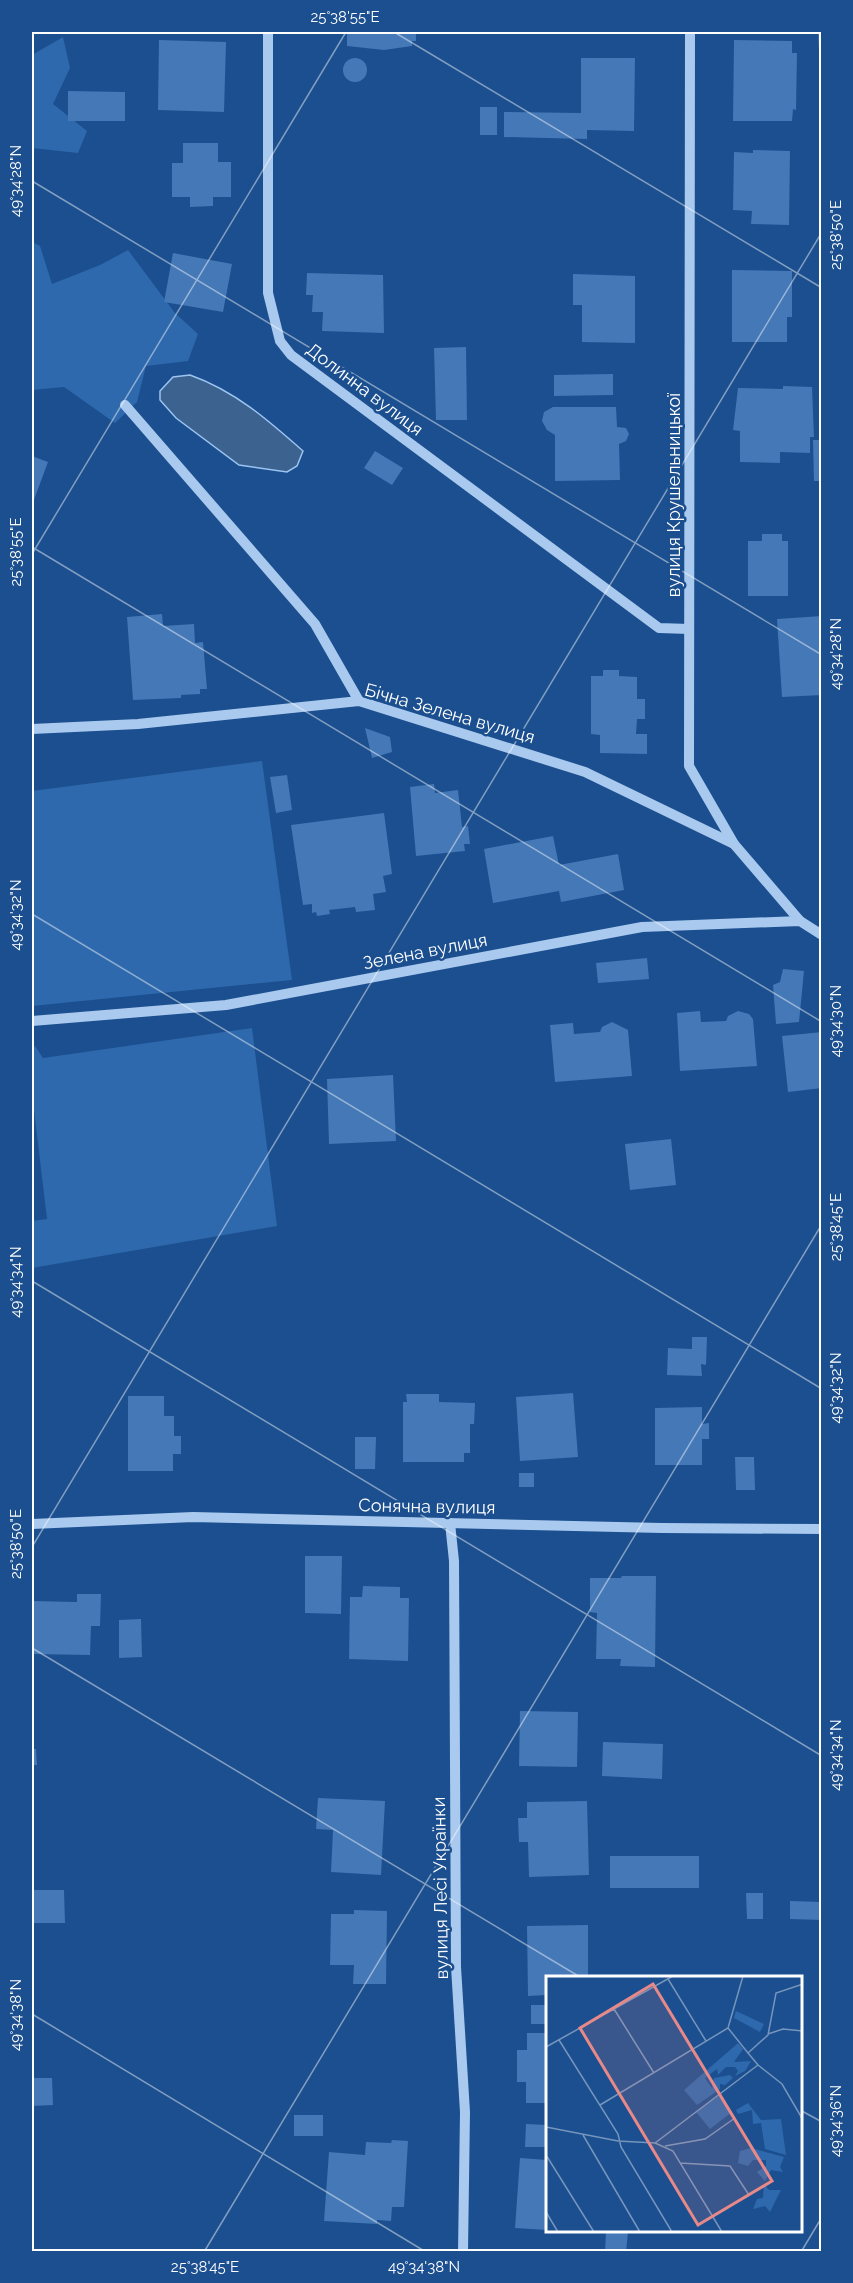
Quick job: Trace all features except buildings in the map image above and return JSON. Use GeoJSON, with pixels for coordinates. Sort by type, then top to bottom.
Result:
{"type":"FeatureCollection","features":[{"type":"Feature","properties":{"kind":"street","name":"Долинна вулиця"},"geometry":{"type":"LineString","coordinates":[[268,32],[268,293],[280,341],[291,355],[659,628],[689,629]]}},
{"type":"Feature","properties":{"kind":"street","name":"вулиця Крушельницької"},"geometry":{"type":"LineString","coordinates":[[690,32],[688,766],[734,844],[800,921]]}},
{"type":"Feature","properties":{"kind":"street"},"geometry":{"type":"LineString","coordinates":[[125,405],[315,624],[359,701]]}},
{"type":"Feature","properties":{"kind":"street","name":"Бічна Зелена вулиця"},"geometry":{"type":"LineString","coordinates":[[32,729],[138,724],[359,701],[456,734],[520,750],[585,772],[734,844]]}},
{"type":"Feature","properties":{"kind":"street"},"geometry":{"type":"LineString","coordinates":[[800,921],[822,935]]}},
{"type":"Feature","properties":{"kind":"street","name":"Зелена вулиця"},"geometry":{"type":"LineString","coordinates":[[32,1021],[226,1005],[642,927],[800,921]]}},
{"type":"Feature","properties":{"kind":"street","name":"Сонячна вулиця"},"geometry":{"type":"LineString","coordinates":[[32,1524],[193,1517],[822,1529]]}},
{"type":"Feature","properties":{"kind":"street","name":"вулиця Лесі Українки"},"geometry":{"type":"LineString","coordinates":[[450,1523],[454,1561],[456,1967],[465,2112],[463,2252]]}},
{"type":"Feature","properties":{"kind":"shaded area"},"geometry":{"type":"Polygon","coordinates":[[[63,37],[70,68],[53,104],[87,131],[78,153],[32,148],[32,55],[63,37]]]}},
{"type":"Feature","properties":{"kind":"shaded area"},"geometry":{"type":"Polygon","coordinates":[[[32,242],[40,246],[52,284],[100,265],[128,250],[175,313],[198,334],[188,361],[146,366],[137,402],[115,423],[64,387],[32,390],[32,242]]]}},
{"type":"Feature","properties":{"kind":"shaded area"},"geometry":{"type":"Polygon","coordinates":[[[190,375],[222,389],[277,428],[303,451],[297,466],[287,472],[239,465],[176,418],[160,400],[160,391],[173,377],[190,375]]]}},
{"type":"Feature","properties":{"kind":"shaded area"},"geometry":{"type":"Polygon","coordinates":[[[262,761],[292,980],[32,1006],[32,791],[262,761]]]}},
{"type":"Feature","properties":{"kind":"shaded area"},"geometry":{"type":"Polygon","coordinates":[[[252,1028],[277,1226],[32,1268],[32,1221],[47,1219],[32,1093],[32,1045],[43,1058],[252,1028]]]}}]}
